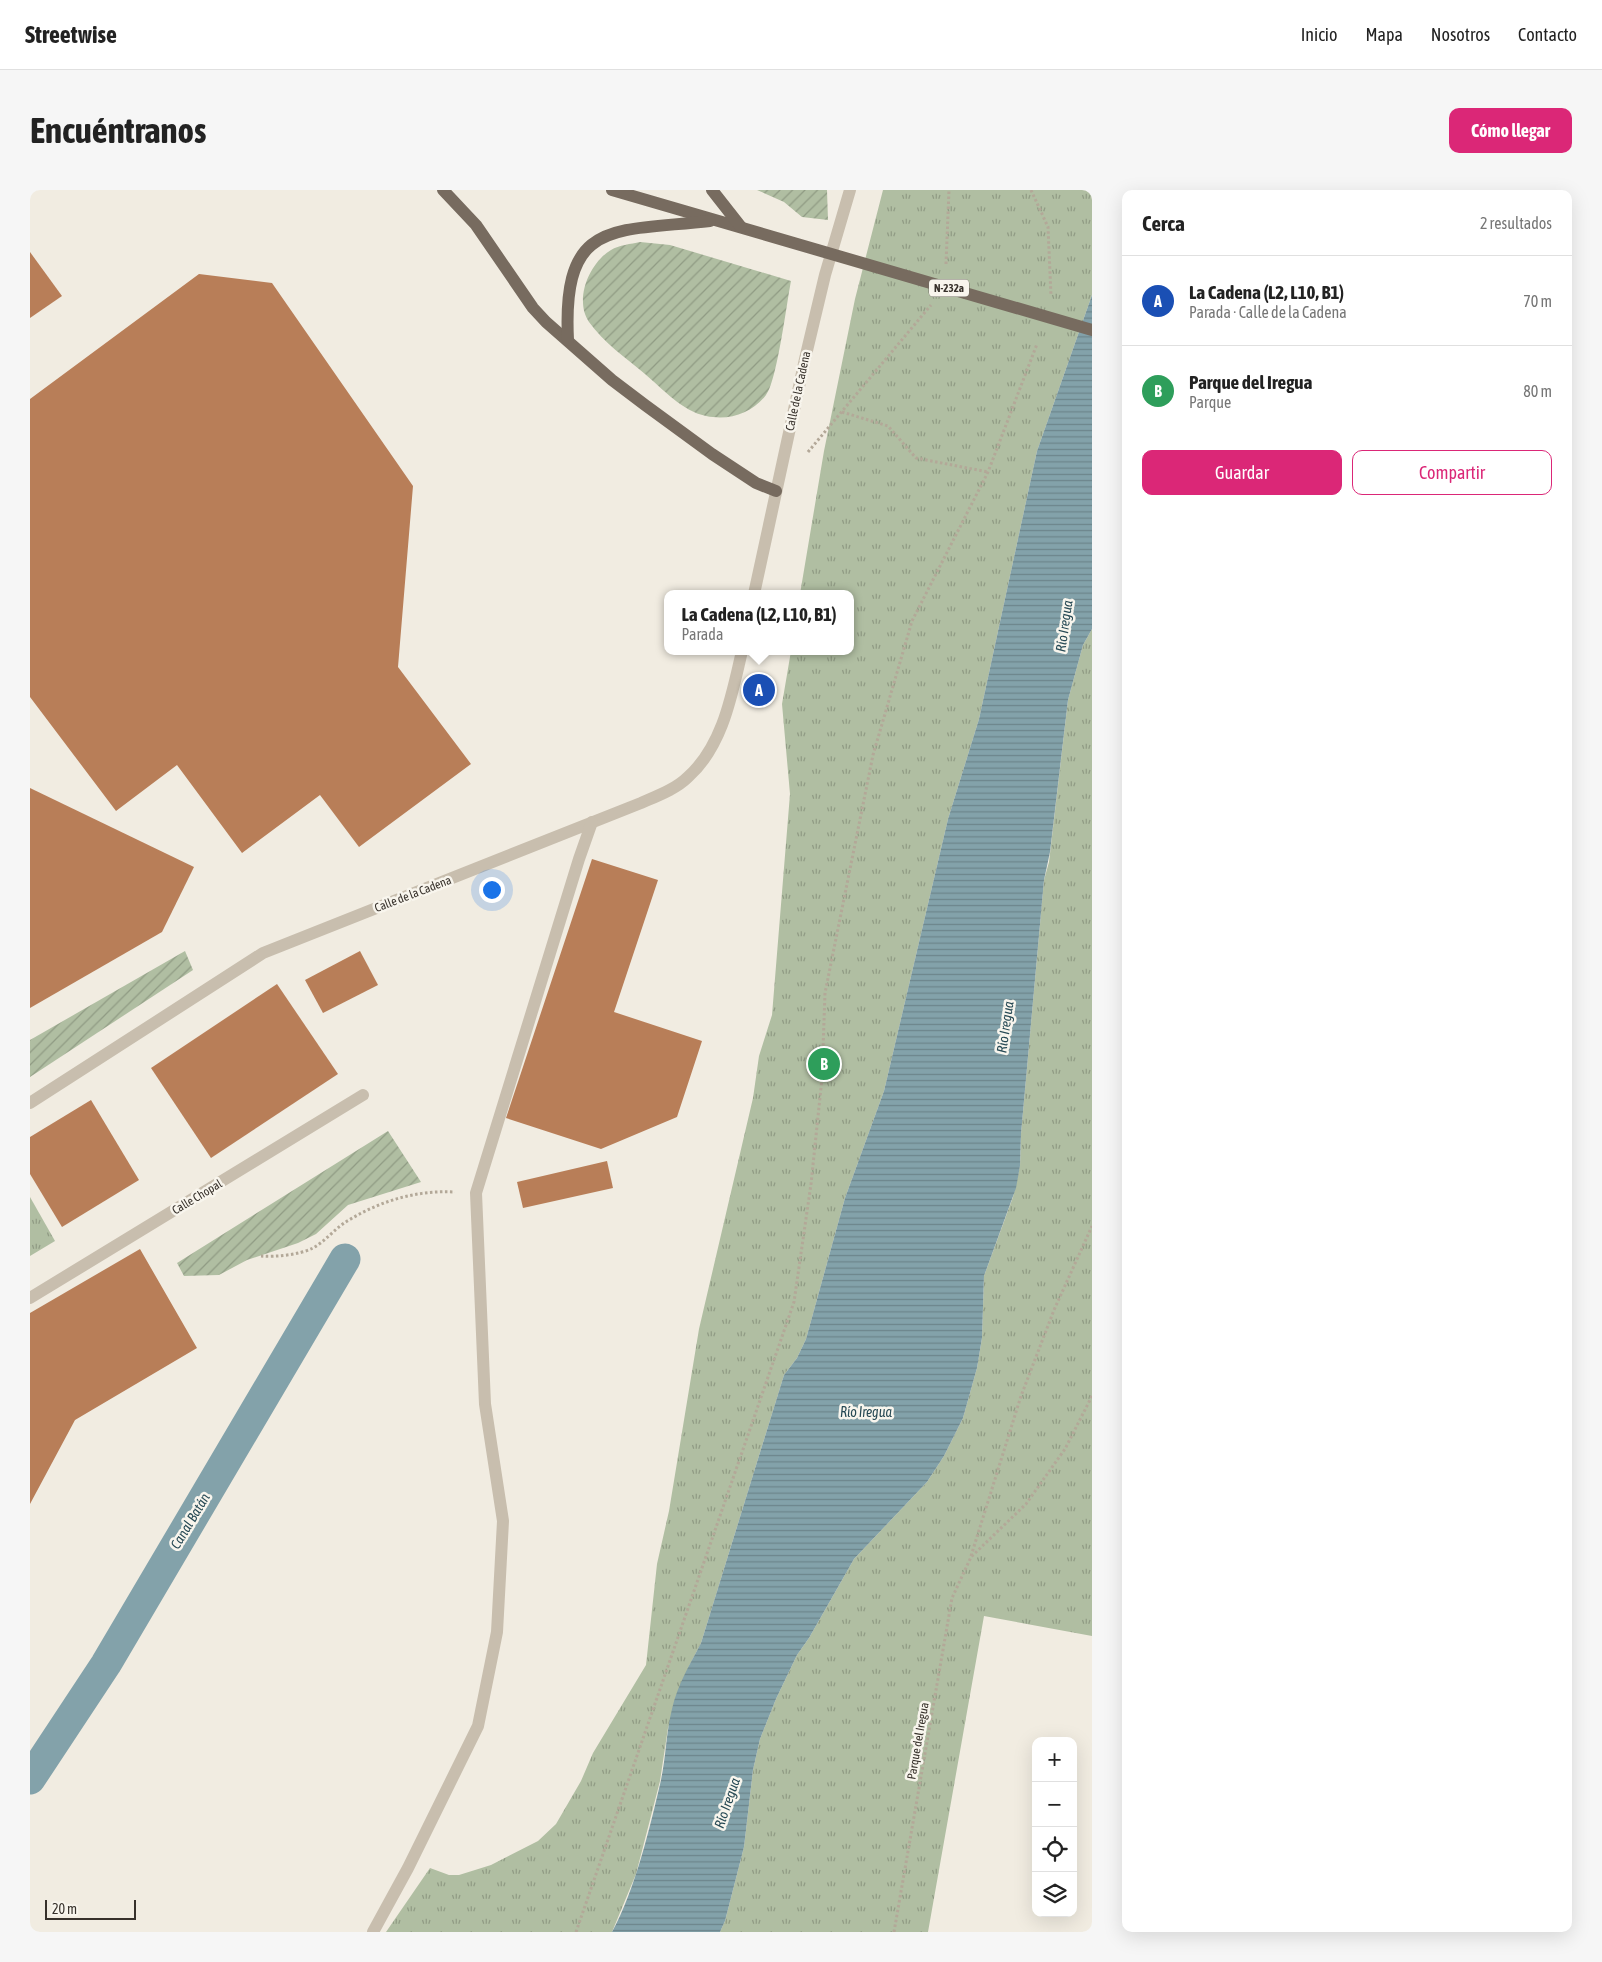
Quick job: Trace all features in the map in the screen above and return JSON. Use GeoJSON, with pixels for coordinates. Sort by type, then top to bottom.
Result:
{"type":"FeatureCollection","features":[{"type":"Feature","properties":{"kind":"main road"},"geometry":{"type":"LineString","coordinates":[[443,190],[476,225],[533,308],[612,380],[712,454],[756,483],[776,491]]}},
{"type":"Feature","properties":{"kind":"main road","name":"N-232a"},"geometry":{"type":"LineString","coordinates":[[612,190],[1092,330]]}},
{"type":"Feature","properties":{"kind":"main road"},"geometry":{"type":"LineString","coordinates":[[712,190],[740,227]]}},
{"type":"Feature","properties":{"kind":"main road"},"geometry":{"type":"LineString","coordinates":[[568,340],[567,305],[573,272],[580,256],[593,242],[610,233],[635,228],[717,220]]}},
{"type":"Feature","properties":{"kind":"street","name":"Calle de la Cadena"},"geometry":{"type":"LineString","coordinates":[[755,590],[826,275],[850,190]]}},
{"type":"Feature","properties":{"kind":"street","name":"Calle de la Cadena"},"geometry":{"type":"LineString","coordinates":[[30,1103],[263,953],[592,822],[664,792],[688,777],[717,739],[735,684],[741,655]]}},
{"type":"Feature","properties":{"kind":"street"},"geometry":{"type":"LineString","coordinates":[[373,1932],[408,1868],[478,1726],[497,1632],[503,1521],[485,1404],[476,1193],[592,822]]}},
{"type":"Feature","properties":{"kind":"street","name":"Calle Chopal"},"geometry":{"type":"LineString","coordinates":[[30,1298],[363,1095]]}},
{"type":"Feature","properties":{"kind":"path"},"geometry":{"type":"LineString","coordinates":[[806,455],[945,287],[949,190]]}},
{"type":"Feature","properties":{"kind":"path"},"geometry":{"type":"LineString","coordinates":[[1031,190],[1048,227],[1051,296]]}},
{"type":"Feature","properties":{"kind":"path"},"geometry":{"type":"LineString","coordinates":[[576,1932],[794,1302],[811,1184],[822,1078],[825,993],[873,755],[912,621],[988,472],[1037,344]]}},
{"type":"Feature","properties":{"kind":"path"},"geometry":{"type":"LineString","coordinates":[[842,412],[888,426],[916,458],[988,472]]}},
{"type":"Feature","properties":{"kind":"path"},"geometry":{"type":"LineString","coordinates":[[260,1256],[274,1257],[312,1248],[348,1220],[383,1203],[429,1191],[476,1193]]}},
{"type":"Feature","properties":{"kind":"path","name":"Parque del Iregua"},"geometry":{"type":"LineString","coordinates":[[894,1932],[952,1598],[971,1557],[1021,1396],[1054,1310],[1092,1226]]}},
{"type":"Feature","properties":{"kind":"path","name":"Parque del Iregua"},"geometry":{"type":"LineString","coordinates":[[971,1557],[1026,1504],[1065,1449],[1092,1396]]}},
{"type":"Feature","properties":{"kind":"green space"},"geometry":{"type":"Polygon","coordinates":[[[757,190],[827,190],[828,220],[802,217],[784,202],[757,190]]]}},
{"type":"Feature","properties":{"kind":"green space"},"geometry":{"type":"Polygon","coordinates":[[[883,190],[1092,190],[1092,295],[1037,451],[979,719],[948,819],[884,1091],[845,1198],[806,1339],[797,1358],[784,1375],[701,1643],[689,1666],[668,1728],[660,1781],[636,1874],[612,1932],[386,1932],[430,1868],[449,1875],[459,1875],[491,1865],[538,1841],[556,1824],[581,1781],[593,1753],[646,1665],[657,1564],[669,1511],[699,1329],[753,1098],[759,1056],[772,1015],[790,794],[782,704],[790,655],[854,655],[854,590],[801,590],[824,451],[855,299],[883,190]]]}},
{"type":"Feature","properties":{"kind":"green space"},"geometry":{"type":"Polygon","coordinates":[[[640,242],[670,245],[791,281],[774,375],[766,395],[754,407],[740,414],[724,417],[706,416],[689,409],[673,399],[601,337],[589,322],[583,303],[586,283],[590,273],[603,256],[614,248],[640,242]]]}},
{"type":"Feature","properties":{"kind":"green space"},"geometry":{"type":"Polygon","coordinates":[[[1092,629],[1092,1636],[984,1616],[928,1932],[720,1932],[725,1921],[744,1847],[753,1770],[760,1739],[776,1699],[797,1655],[809,1638],[854,1559],[927,1482],[944,1456],[963,1418],[977,1368],[982,1338],[984,1276],[1013,1197],[1020,1166],[1021,1134],[1044,880],[1049,862],[1068,700],[1083,645],[1092,629]]]}},
{"type":"Feature","properties":{"kind":"green space"},"geometry":{"type":"Polygon","coordinates":[[[185,951],[193,970],[30,1077],[30,1040],[185,951]]]}},
{"type":"Feature","properties":{"kind":"green space"},"geometry":{"type":"Polygon","coordinates":[[[388,1131],[421,1182],[348,1205],[316,1234],[298,1243],[247,1260],[219,1275],[184,1276],[177,1263],[388,1131]]]}},
{"type":"Feature","properties":{"kind":"green space"},"geometry":{"type":"Polygon","coordinates":[[[30,1197],[55,1241],[30,1256],[30,1197]]]}},
{"type":"Feature","properties":{"kind":"water","name":"Río Iregua"},"geometry":{"type":"Polygon","coordinates":[[[1092,295],[1092,629],[1083,645],[1068,700],[1050,852],[1044,880],[1021,1134],[1020,1166],[1016,1188],[984,1276],[982,1338],[977,1368],[963,1418],[944,1456],[927,1482],[854,1559],[809,1638],[797,1655],[776,1699],[760,1739],[753,1770],[744,1847],[725,1921],[720,1932],[612,1932],[628,1897],[647,1838],[661,1780],[668,1727],[674,1700],[684,1675],[701,1643],[784,1375],[797,1358],[806,1339],[845,1198],[884,1091],[948,819],[979,719],[1037,451],[1092,295]]]}},
{"type":"Feature","properties":{"kind":"building"},"geometry":{"type":"Polygon","coordinates":[[[30,252],[62,296],[30,318],[30,252]]]}},
{"type":"Feature","properties":{"kind":"building"},"geometry":{"type":"Polygon","coordinates":[[[199,274],[272,283],[413,486],[398,667],[471,764],[359,847],[320,795],[242,853],[177,765],[116,811],[30,697],[30,399],[199,274]]]}},
{"type":"Feature","properties":{"kind":"building"},"geometry":{"type":"Polygon","coordinates":[[[30,788],[194,867],[162,932],[30,1008],[30,788]]]}},
{"type":"Feature","properties":{"kind":"building"},"geometry":{"type":"Polygon","coordinates":[[[592,859],[658,880],[614,1012],[702,1041],[677,1117],[601,1149],[506,1118],[592,859]]]}},
{"type":"Feature","properties":{"kind":"building"},"geometry":{"type":"Polygon","coordinates":[[[360,951],[378,985],[323,1013],[305,980],[360,951]]]}},
{"type":"Feature","properties":{"kind":"building"},"geometry":{"type":"Polygon","coordinates":[[[277,984],[338,1074],[211,1158],[151,1068],[277,984]]]}},
{"type":"Feature","properties":{"kind":"building"},"geometry":{"type":"Polygon","coordinates":[[[91,1100],[139,1180],[62,1227],[30,1174],[30,1137],[91,1100]]]}},
{"type":"Feature","properties":{"kind":"building"},"geometry":{"type":"Polygon","coordinates":[[[607,1161],[613,1188],[523,1208],[517,1182],[607,1161]]]}},
{"type":"Feature","properties":{"kind":"building"},"geometry":{"type":"Polygon","coordinates":[[[140,1249],[197,1348],[75,1420],[30,1504],[30,1313],[140,1249]]]}},
{"type":"Feature","properties":{"kind":"waterway","name":"Canal Batán"},"geometry":{"type":"LineString","coordinates":[[30,1779],[106,1664],[345,1259]]}},
{"type":"Feature","properties":{"kind":"place","name":"La Cadena (L2, L10, B1)"},"geometry":{"type":"Point","coordinates":[759,690]}},
{"type":"Feature","properties":{"kind":"place","name":"Parque del Iregua"},"geometry":{"type":"Point","coordinates":[824,1064]}}]}
